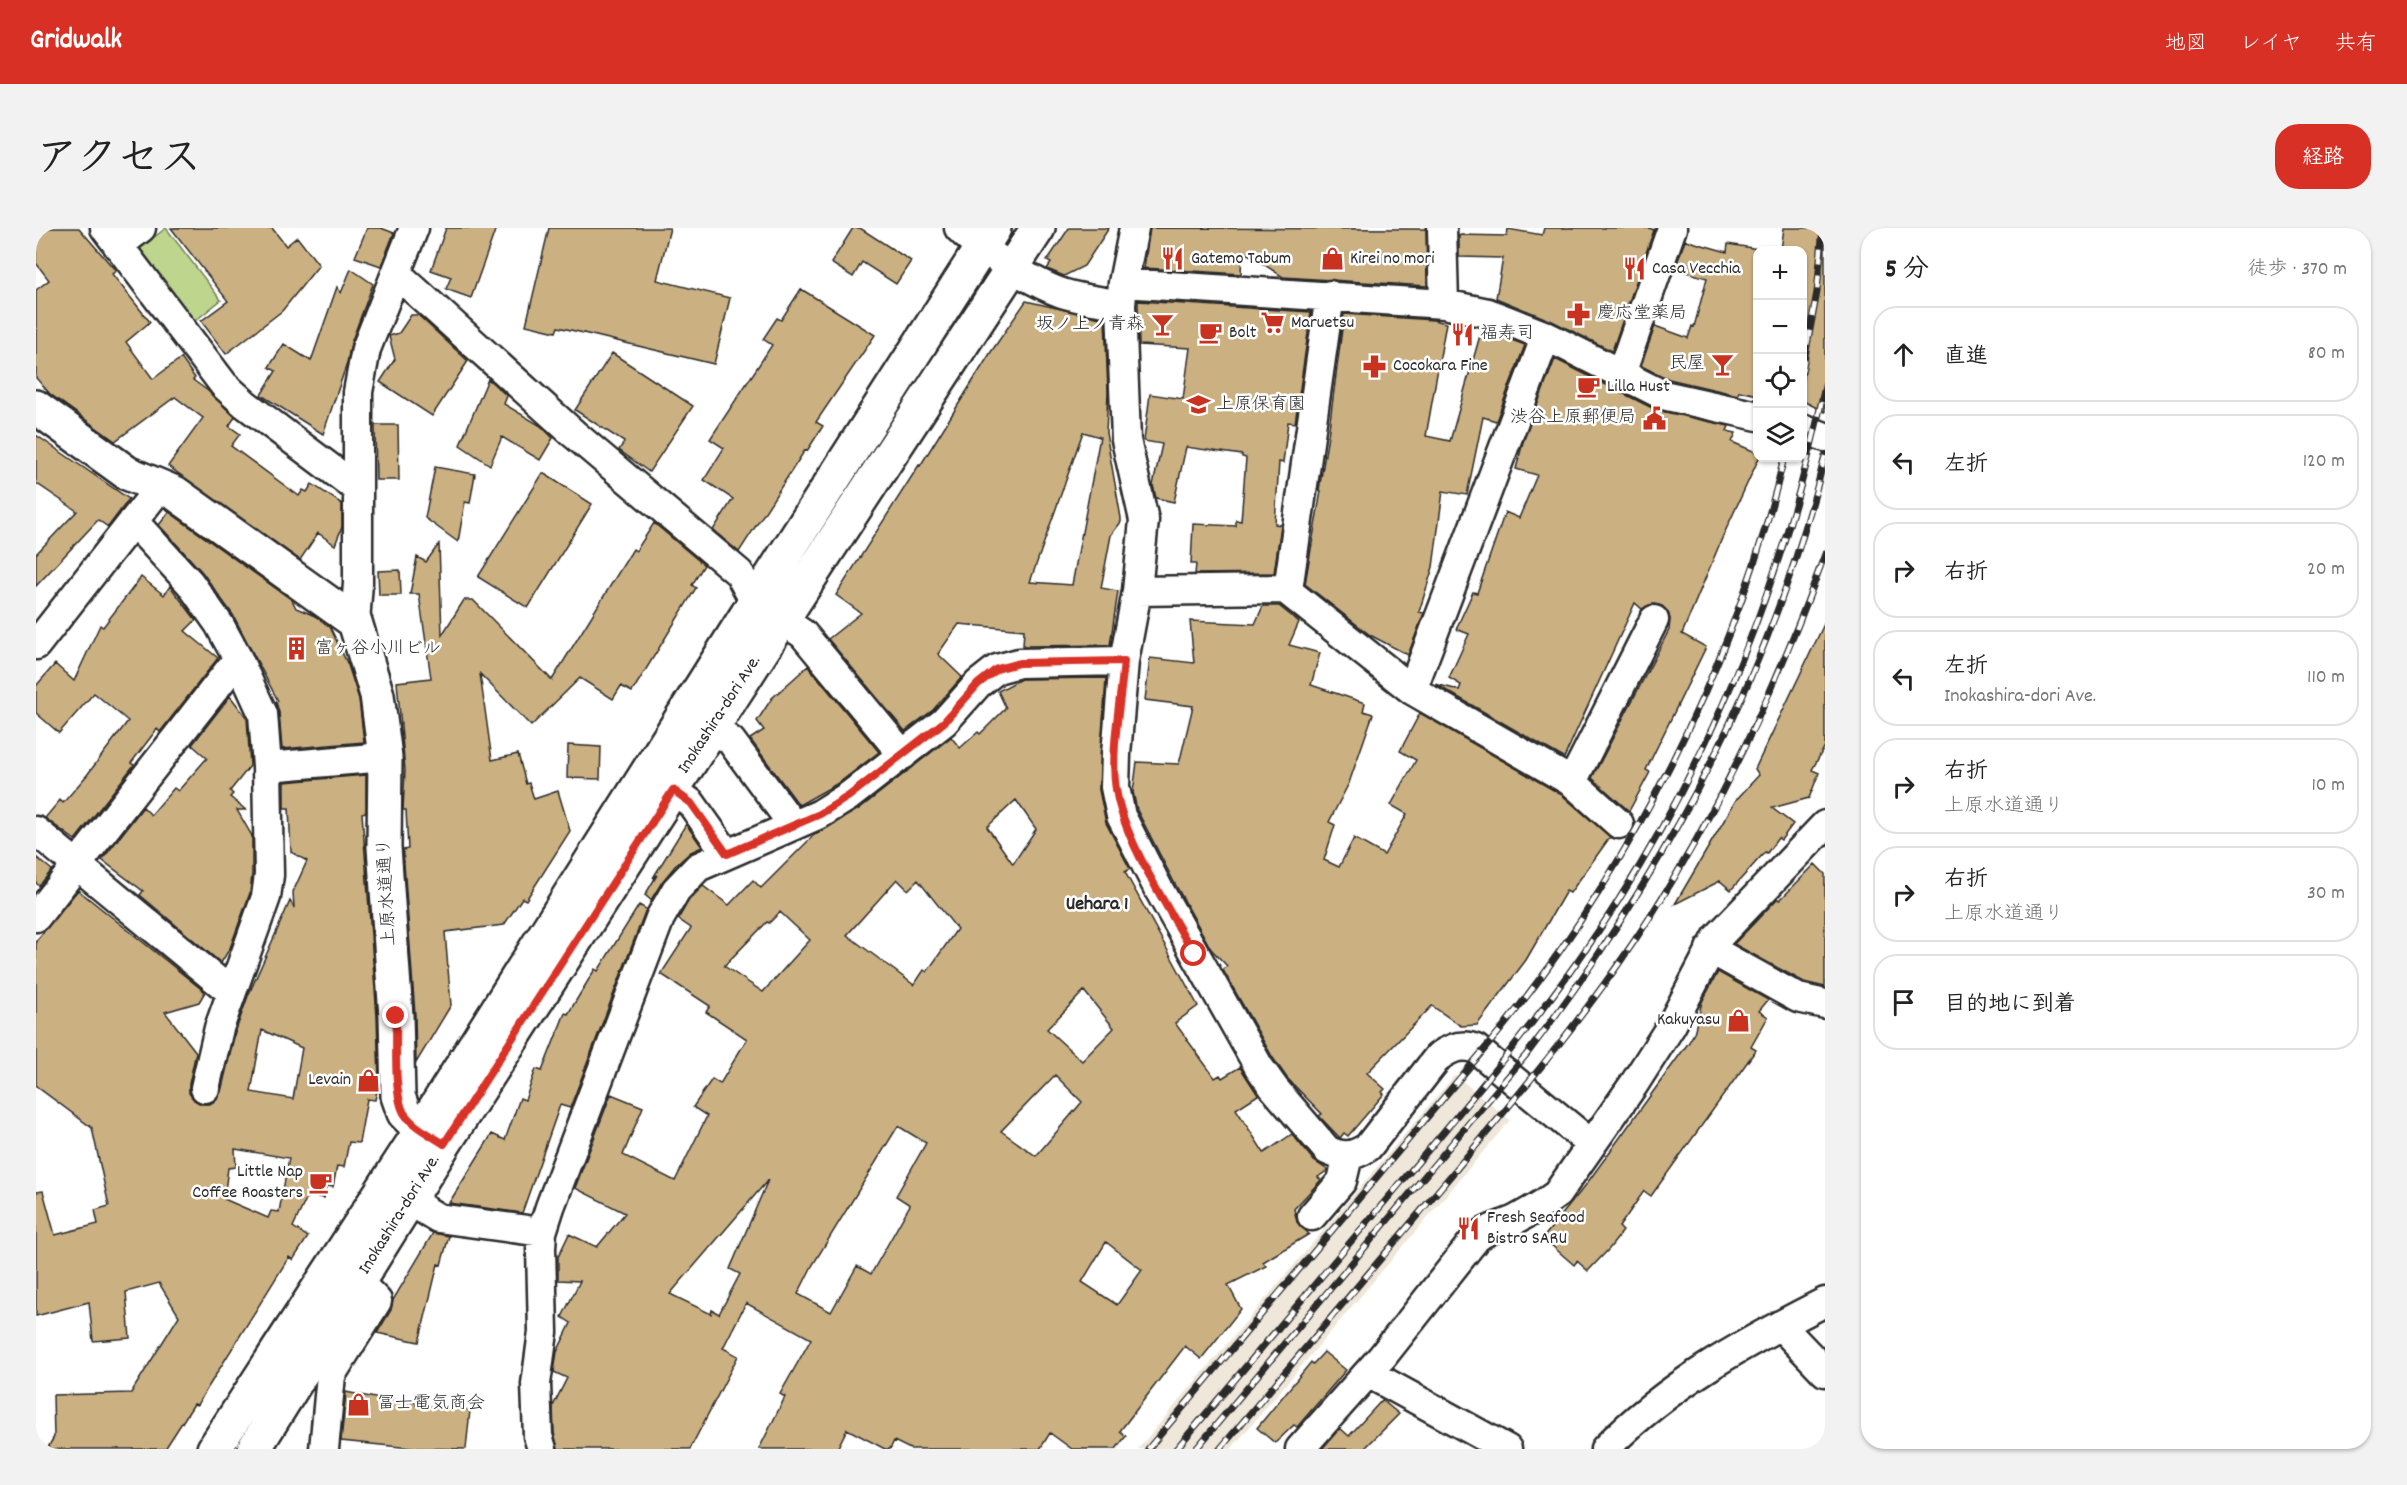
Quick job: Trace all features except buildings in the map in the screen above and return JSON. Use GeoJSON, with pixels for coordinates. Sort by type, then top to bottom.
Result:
{"type":"FeatureCollection","features":[{"type":"Feature","properties":{"kind":"main road","name":"Inokashira-dori Ave."},"geometry":{"type":"LineString","coordinates":[[214,1449],[673,790],[1038,228]]}},
{"type":"Feature","properties":{"kind":"main road","name":"Inokashira-dori Ave."},"geometry":{"type":"LineString","coordinates":[[254,1449],[408,1200],[433,1137],[978,234]]}},
{"type":"Feature","properties":{"kind":"main road"},"geometry":{"type":"LineString","coordinates":[[36,407],[127,473],[175,493],[355,622]]}},
{"type":"Feature","properties":{"kind":"main road","name":"上原水道通り"},"geometry":{"type":"LineString","coordinates":[[355,622],[377,695],[385,757],[384,847],[396,1016],[398,1096],[404,1113],[433,1137]]}},
{"type":"Feature","properties":{"kind":"street"},"geometry":{"type":"LineString","coordinates":[[141,228],[111,237],[224,385],[244,404],[358,489]]}},
{"type":"Feature","properties":{"kind":"street"},"geometry":{"type":"LineString","coordinates":[[355,622],[358,583],[357,392],[366,349],[414,228]]}},
{"type":"Feature","properties":{"kind":"street"},"geometry":{"type":"LineString","coordinates":[[1134,228],[1122,294],[1126,440],[1144,520],[1137,591],[1124,661],[1116,754],[1115,787],[1121,816],[1189,945],[1259,1067],[1327,1150],[1336,1155],[1348,1156],[1357,1154],[1368,1147],[1438,1057],[1447,1050],[1468,1046],[1476,1049],[1591,1144]]}},
{"type":"Feature","properties":{"kind":"street"},"geometry":{"type":"LineString","coordinates":[[1442,228],[1444,304]]}},
{"type":"Feature","properties":{"kind":"street"},"geometry":{"type":"LineString","coordinates":[[1621,374],[1672,228]]}},
{"type":"Feature","properties":{"kind":"street"},"geometry":{"type":"LineString","coordinates":[[978,234],[1013,267],[1062,293],[1330,296],[1444,304],[1488,314],[1546,336],[1663,395],[1753,415]]}},
{"type":"Feature","properties":{"kind":"street"},"geometry":{"type":"LineString","coordinates":[[397,274],[574,434],[739,573],[755,602],[803,634],[903,755]]}},
{"type":"Feature","properties":{"kind":"street"},"geometry":{"type":"LineString","coordinates":[[1285,589],[1289,583],[1330,296]]}},
{"type":"Feature","properties":{"kind":"street"},"geometry":{"type":"LineString","coordinates":[[1412,690],[1546,336]]}},
{"type":"Feature","properties":{"kind":"street"},"geometry":{"type":"LineString","coordinates":[[1807,430],[1825,437]]}},
{"type":"Feature","properties":{"kind":"street"},"geometry":{"type":"LineString","coordinates":[[36,645],[160,487]]}},
{"type":"Feature","properties":{"kind":"street"},"geometry":{"type":"LineString","coordinates":[[133,521],[190,583],[219,624],[263,714],[267,767],[269,875],[266,897],[219,1028],[205,1088]]}},
{"type":"Feature","properties":{"kind":"street"},"geometry":{"type":"LineString","coordinates":[[1137,591],[1285,589],[1412,690],[1572,782],[1619,824]]}},
{"type":"Feature","properties":{"kind":"street"},"geometry":{"type":"LineString","coordinates":[[1572,782],[1654,620]]}},
{"type":"Feature","properties":{"kind":"street"},"geometry":{"type":"LineString","coordinates":[[36,917],[238,659]]}},
{"type":"Feature","properties":{"kind":"street"},"geometry":{"type":"LineString","coordinates":[[542,1449],[538,1436],[536,1384],[543,1332],[542,1232],[660,918],[676,890],[698,867],[820,814],[849,796],[944,722],[978,684],[997,669],[1019,663],[1124,661]]}},
{"type":"Feature","properties":{"kind":"street"},"geometry":{"type":"LineString","coordinates":[[712,728],[731,741],[793,825]]}},
{"type":"Feature","properties":{"kind":"street"},"geometry":{"type":"LineString","coordinates":[[267,767],[385,757]]}},
{"type":"Feature","properties":{"kind":"street"},"geometry":{"type":"LineString","coordinates":[[673,790],[691,803],[727,854]]}},
{"type":"Feature","properties":{"kind":"street"},"geometry":{"type":"LineString","coordinates":[[1299,1449],[1368,1373],[1476,1238],[1486,1231],[1515,1220],[1557,1194],[1634,1084],[1671,1026],[1717,938],[1825,825]]}},
{"type":"Feature","properties":{"kind":"street"},"geometry":{"type":"LineString","coordinates":[[36,831],[231,992]]}},
{"type":"Feature","properties":{"kind":"street"},"geometry":{"type":"LineString","coordinates":[[1710,949],[1798,998],[1825,1004]]}},
{"type":"Feature","properties":{"kind":"street"},"geometry":{"type":"LineString","coordinates":[[1312,1216],[1342,1181],[1348,1156]]}},
{"type":"Feature","properties":{"kind":"street"},"geometry":{"type":"LineString","coordinates":[[408,1200],[438,1218],[542,1232]]}},
{"type":"Feature","properties":{"kind":"street"},"geometry":{"type":"LineString","coordinates":[[324,1449],[331,1375],[377,1301],[358,1282]]}},
{"type":"Feature","properties":{"kind":"street"},"geometry":{"type":"LineString","coordinates":[[1605,1449],[1676,1388],[1712,1364],[1825,1302]]}},
{"type":"Feature","properties":{"kind":"street"},"geometry":{"type":"LineString","coordinates":[[1780,1325],[1825,1372]]}},
{"type":"Feature","properties":{"kind":"street"},"geometry":{"type":"LineString","coordinates":[[1368,1373],[1507,1449]]}},
{"type":"Feature","properties":{"kind":"shaded area"},"geometry":{"type":"Polygon","coordinates":[[[1455,1075],[1510,1120],[1231,1449],[1138,1449],[1455,1075]]]}},
{"type":"Feature","properties":{"kind":"green space"},"geometry":{"type":"Polygon","coordinates":[[[166,228],[221,300],[190,325],[135,252],[166,228]]]}},
{"type":"Feature","properties":{"kind":"railway"},"geometry":{"type":"LineString","coordinates":[[1805,354],[1817,292],[1823,228]]}},
{"type":"Feature","properties":{"kind":"railway"},"geometry":{"type":"LineString","coordinates":[[1176,1449],[1482,1086],[1539,1014],[1593,940],[1618,901],[1687,780],[1744,653],[1769,588],[1790,521],[1825,386]]}},
{"type":"Feature","properties":{"kind":"railway"},"geometry":{"type":"LineString","coordinates":[[1196,1449],[1526,1055],[1576,987],[1623,917],[1667,845],[1707,771],[1743,695],[1775,617],[1802,538],[1825,456]]}},
{"type":"Feature","properties":{"kind":"railway"},"geometry":{"type":"LineString","coordinates":[[1148,1449],[1498,1033],[1546,970],[1592,903],[1634,833],[1707,687],[1737,611],[1763,535],[1783,462]]}},
{"type":"Feature","properties":{"kind":"railway"},"geometry":{"type":"LineString","coordinates":[[1220,1449],[1530,1080],[1628,951],[1677,874],[1748,740],[1789,648],[1825,554]]}},
{"type":"Feature","properties":{"kind":"place","name":"Gatemo Tabum"},"geometry":{"type":"Point","coordinates":[1173,259]}},
{"type":"Feature","properties":{"kind":"place","name":"Kirei no mori"},"geometry":{"type":"Point","coordinates":[1332,259]}},
{"type":"Feature","properties":{"kind":"place","name":"Casa Vecchia"},"geometry":{"type":"Point","coordinates":[1634,269]}},
{"type":"Feature","properties":{"kind":"place","name":"慶応堂薬局"},"geometry":{"type":"Point","coordinates":[1579,314]}},
{"type":"Feature","properties":{"kind":"place","name":"Maruetsu"},"geometry":{"type":"Point","coordinates":[1273,323]}},
{"type":"Feature","properties":{"kind":"place","name":"坂ノ上ノ青森"},"geometry":{"type":"Point","coordinates":[1162,325]}},
{"type":"Feature","properties":{"kind":"place","name":"Bolt"},"geometry":{"type":"Point","coordinates":[1211,333]}},
{"type":"Feature","properties":{"kind":"place","name":"福寿司"},"geometry":{"type":"Point","coordinates":[1462,334]}},
{"type":"Feature","properties":{"kind":"place","name":"民屋"},"geometry":{"type":"Point","coordinates":[1723,364]}},
{"type":"Feature","properties":{"kind":"place","name":"Cocokara Fine"},"geometry":{"type":"Point","coordinates":[1375,366]}},
{"type":"Feature","properties":{"kind":"place","name":"Lilla Hust"},"geometry":{"type":"Point","coordinates":[1589,387]}},
{"type":"Feature","properties":{"kind":"place","name":"上原保育園"},"geometry":{"type":"Point","coordinates":[1198,405]}},
{"type":"Feature","properties":{"kind":"place","name":"渋谷上原郵便局"},"geometry":{"type":"Point","coordinates":[1654,418]}},
{"type":"Feature","properties":{"kind":"place","name":"富ヶ谷小川ビル"},"geometry":{"type":"Point","coordinates":[297,649]}},
{"type":"Feature","properties":{"kind":"place","name":"Kakuyasu"},"geometry":{"type":"Point","coordinates":[1738,1020]}},
{"type":"Feature","properties":{"kind":"place","name":"Levain"},"geometry":{"type":"Point","coordinates":[369,1080]}},
{"type":"Feature","properties":{"kind":"place","name":"Little Nap Coffee Roasters"},"geometry":{"type":"Point","coordinates":[321,1182]}},
{"type":"Feature","properties":{"kind":"place","name":"Fresh Seafood Bistro SARU"},"geometry":{"type":"Point","coordinates":[1469,1228]}},
{"type":"Feature","properties":{"kind":"place","name":"冨士電気商会"},"geometry":{"type":"Point","coordinates":[359,1404]}},
{"type":"Feature","properties":{"kind":"district","name":"Uehara 1"},"geometry":{"type":"Point","coordinates":[1097,905]}},
{"type":"Feature","properties":{"kind":"route"},"geometry":{"type":"LineString","coordinates":[[396,1016],[398,1096],[404,1113],[444,1144],[673,790],[691,803],[727,854],[820,814],[849,796],[944,722],[978,684],[997,669],[1019,663],[1124,661],[1115,787],[1121,816],[1194,954]]}}]}
